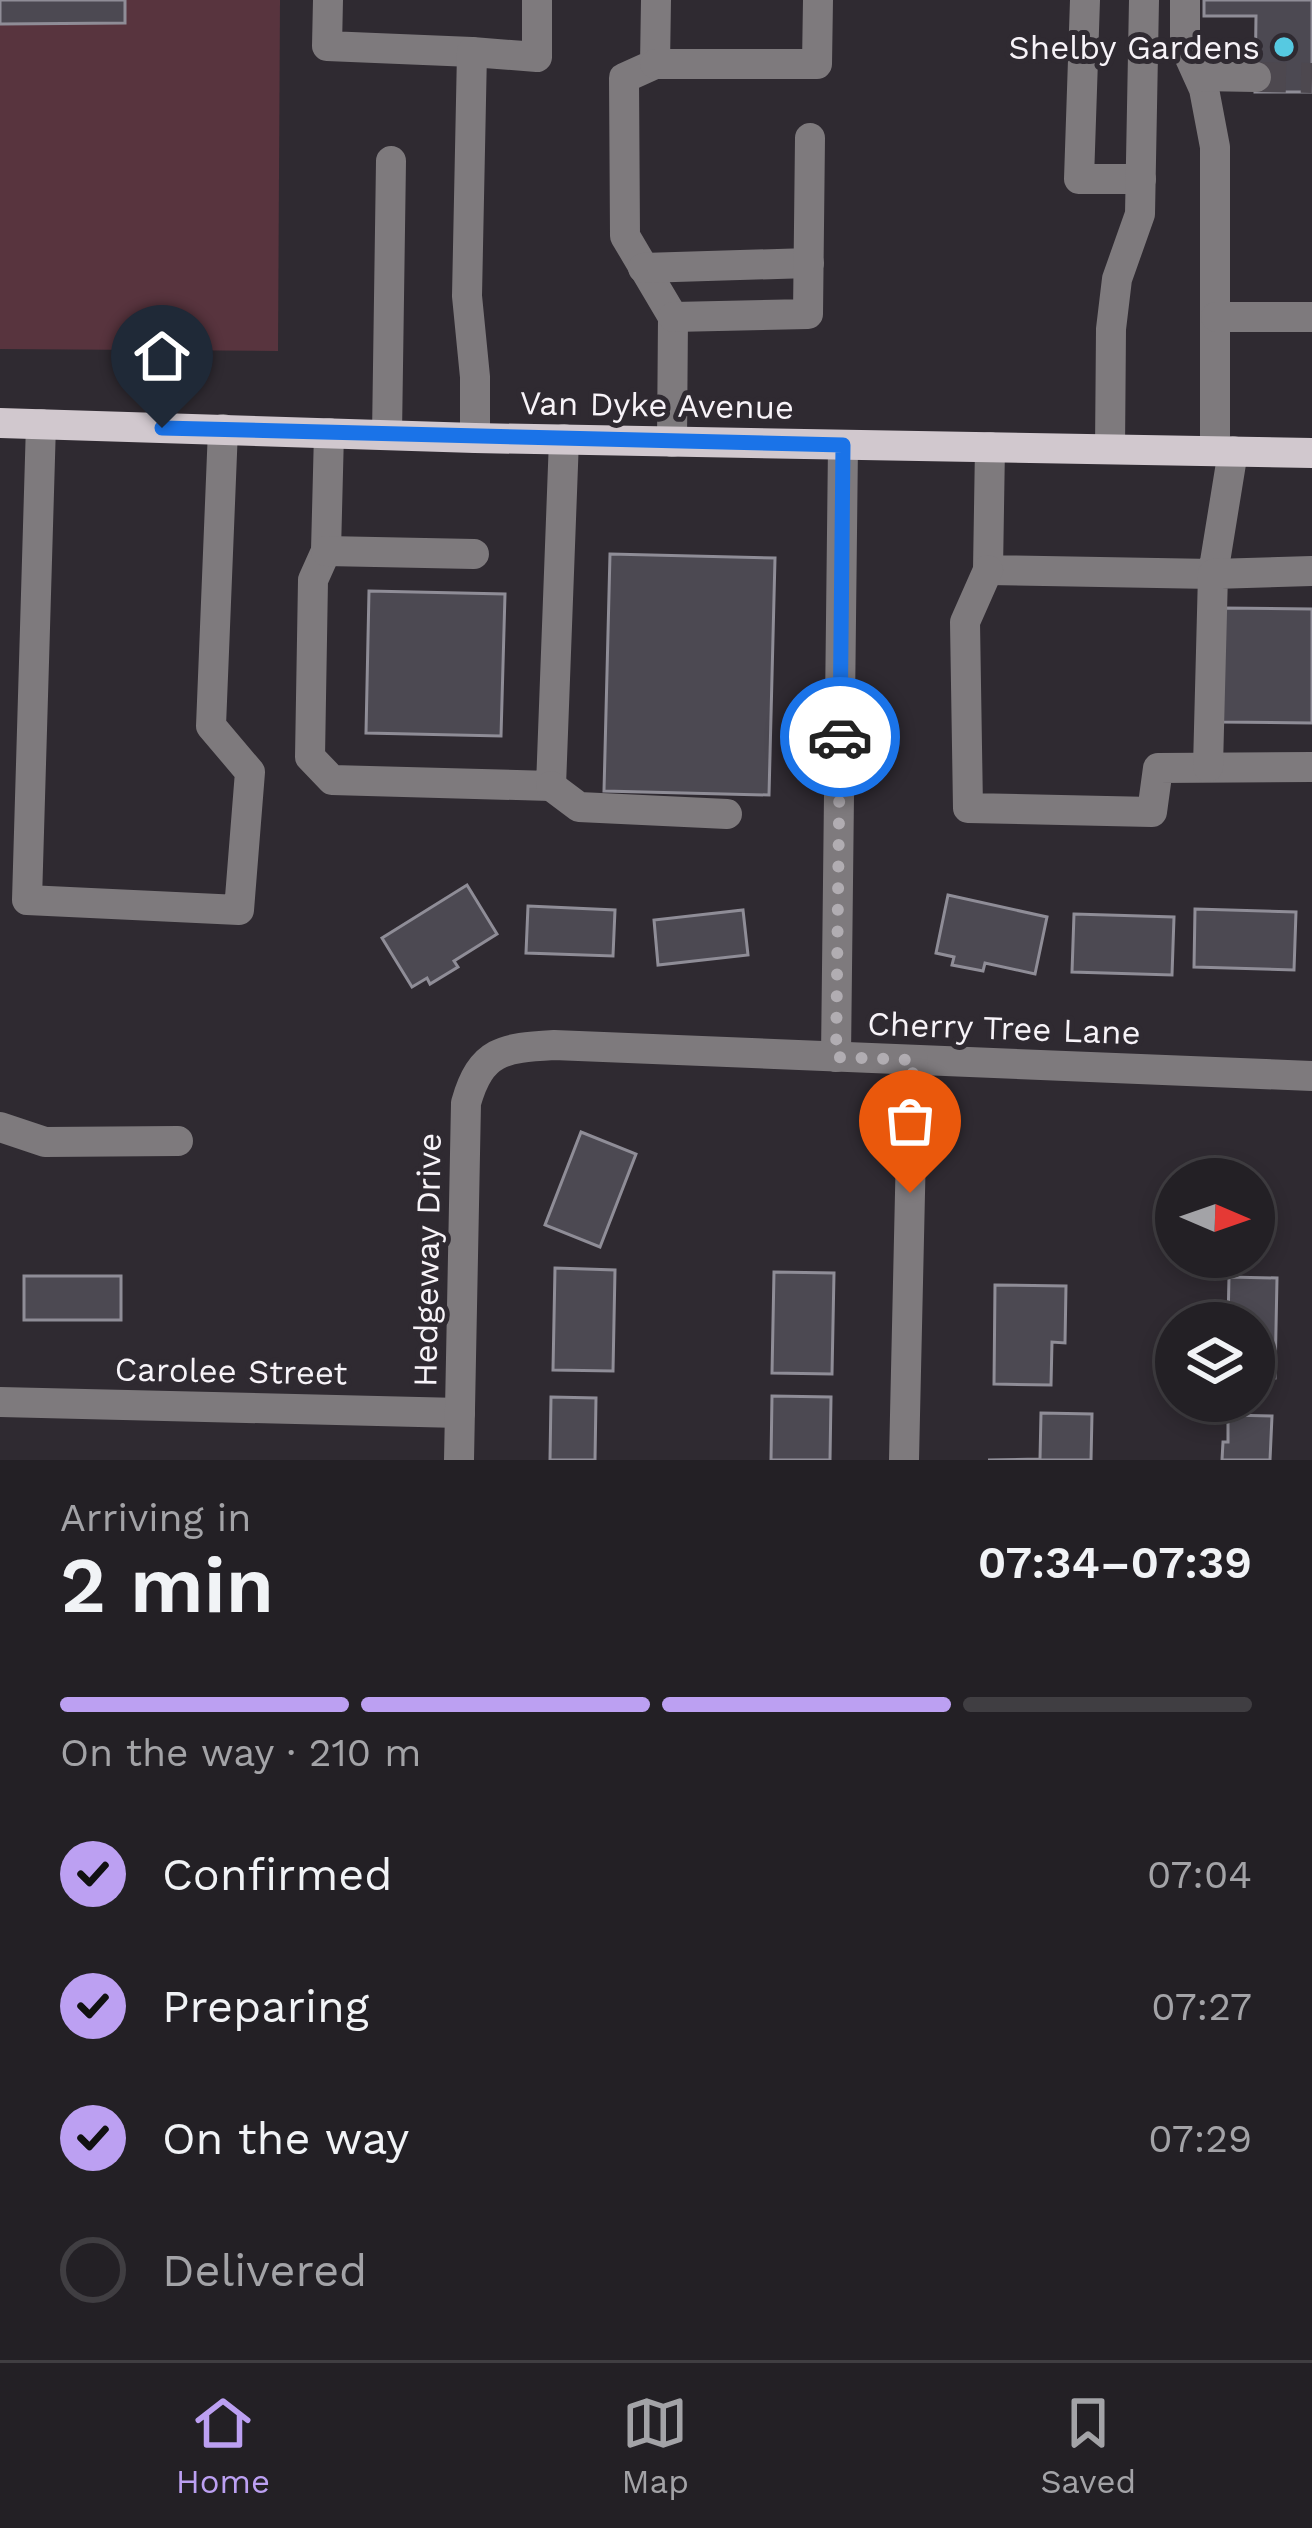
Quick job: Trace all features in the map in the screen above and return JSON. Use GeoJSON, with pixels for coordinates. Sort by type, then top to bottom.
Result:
{"type":"FeatureCollection","features":[{"type":"Feature","properties":{"kind":"main road","name":"Van Dyke Avenue"},"geometry":{"type":"LineString","coordinates":[[0,423],[475,438],[1312,453]]}},
{"type":"Feature","properties":{"kind":"street"},"geometry":{"type":"LineString","coordinates":[[328,0],[327,46],[537,57],[537,0]]}},
{"type":"Feature","properties":{"kind":"street"},"geometry":{"type":"LineString","coordinates":[[655,64],[656,0]]}},
{"type":"Feature","properties":{"kind":"street"},"geometry":{"type":"LineString","coordinates":[[672,442],[673,317],[625,236],[624,78],[655,64],[818,64],[818,0]]}},
{"type":"Feature","properties":{"kind":"street"},"geometry":{"type":"LineString","coordinates":[[1084,0],[1079,179],[1141,179]]}},
{"type":"Feature","properties":{"kind":"street"},"geometry":{"type":"LineString","coordinates":[[1110,449],[1111,328],[1117,279],[1140,214],[1144,0]]}},
{"type":"Feature","properties":{"kind":"street"},"geometry":{"type":"LineString","coordinates":[[1185,0],[1185,47],[1200,76],[1215,146],[1216,316],[1224,451],[1213,574],[1208,767]]}},
{"type":"Feature","properties":{"kind":"street"},"geometry":{"type":"LineString","coordinates":[[472,52],[467,296],[475,438]]}},
{"type":"Feature","properties":{"kind":"street"},"geometry":{"type":"LineString","coordinates":[[1200,76],[1256,77]]}},
{"type":"Feature","properties":{"kind":"street"},"geometry":{"type":"LineString","coordinates":[[673,317],[808,314],[810,138]]}},
{"type":"Feature","properties":{"kind":"street"},"geometry":{"type":"LineString","coordinates":[[387,435],[391,160]]}},
{"type":"Feature","properties":{"kind":"street"},"geometry":{"type":"LineString","coordinates":[[644,268],[808,263]]}},
{"type":"Feature","properties":{"kind":"street"},"geometry":{"type":"LineString","coordinates":[[1216,316],[1312,317]]}},
{"type":"Feature","properties":{"kind":"street"},"geometry":{"type":"LineString","coordinates":[[41,424],[27,900],[239,910],[250,772],[211,726],[224,429]]}},
{"type":"Feature","properties":{"kind":"street"},"geometry":{"type":"LineString","coordinates":[[329,433],[326,551],[314,580],[310,757],[332,780],[551,786],[579,807],[727,814]]}},
{"type":"Feature","properties":{"kind":"street"},"geometry":{"type":"LineString","coordinates":[[551,786],[564,440]]}},
{"type":"Feature","properties":{"kind":"street"},"geometry":{"type":"LineString","coordinates":[[836,1057],[843,445]]}},
{"type":"Feature","properties":{"kind":"street"},"geometry":{"type":"LineString","coordinates":[[990,447],[988,569],[965,622],[968,808],[1152,812],[1158,768],[1312,767]]}},
{"type":"Feature","properties":{"kind":"street"},"geometry":{"type":"LineString","coordinates":[[326,551],[474,554]]}},
{"type":"Feature","properties":{"kind":"street"},"geometry":{"type":"LineString","coordinates":[[988,569],[1213,574],[1312,571]]}},
{"type":"Feature","properties":{"kind":"street","name":"Cherry Tree Lane"},"geometry":{"type":"LineString","coordinates":[[481,1065],[524,1046],[554,1045],[1312,1076]]}},
{"type":"Feature","properties":{"kind":"street"},"geometry":{"type":"LineString","coordinates":[[904,1460],[913,1060]]}},
{"type":"Feature","properties":{"kind":"street","name":"Hedgeway Drive"},"geometry":{"type":"LineString","coordinates":[[459,1460],[466,1103],[481,1065]]}},
{"type":"Feature","properties":{"kind":"street"},"geometry":{"type":"LineString","coordinates":[[0,1127],[45,1142],[178,1141]]}},
{"type":"Feature","properties":{"kind":"street","name":"Carolee Street"},"geometry":{"type":"LineString","coordinates":[[0,1402],[460,1413]]}},
{"type":"Feature","properties":{"kind":"shaded area"},"geometry":{"type":"Polygon","coordinates":[[[0,0],[280,0],[278,351],[0,349],[0,0]]]}},
{"type":"Feature","properties":{"kind":"building"},"geometry":{"type":"Polygon","coordinates":[[[0,0],[125,0],[125,23],[0,24],[0,0]]]}},
{"type":"Feature","properties":{"kind":"building","name":"Shelby Gardens"},"geometry":{"type":"Polygon","coordinates":[[[1204,0],[1312,0],[1312,92],[1255,92],[1256,16],[1204,16],[1204,0]]]}},
{"type":"Feature","properties":{"kind":"building"},"geometry":{"type":"Polygon","coordinates":[[[610,554],[775,558],[769,795],[604,791],[610,554]]]}},
{"type":"Feature","properties":{"kind":"building"},"geometry":{"type":"Polygon","coordinates":[[[369,591],[505,594],[501,736],[366,733],[369,591]]]}},
{"type":"Feature","properties":{"kind":"building"},"geometry":{"type":"Polygon","coordinates":[[[1223,608],[1312,609],[1312,723],[1221,722],[1223,608]]]}},
{"type":"Feature","properties":{"kind":"building"},"geometry":{"type":"Polygon","coordinates":[[[467,885],[497,934],[454,961],[458,967],[430,984],[427,978],[412,987],[382,938],[467,885]]]}},
{"type":"Feature","properties":{"kind":"building"},"geometry":{"type":"Polygon","coordinates":[[[948,895],[1047,917],[1035,974],[985,963],[983,971],[952,965],[954,957],[936,953],[948,895]]]}},
{"type":"Feature","properties":{"kind":"building"},"geometry":{"type":"Polygon","coordinates":[[[528,906],[615,910],[613,956],[526,953],[528,906]]]}},
{"type":"Feature","properties":{"kind":"building"},"geometry":{"type":"Polygon","coordinates":[[[1195,909],[1296,912],[1294,970],[1194,967],[1195,909]]]}},
{"type":"Feature","properties":{"kind":"building"},"geometry":{"type":"Polygon","coordinates":[[[743,910],[748,955],[658,965],[654,920],[743,910]]]}},
{"type":"Feature","properties":{"kind":"building"},"geometry":{"type":"Polygon","coordinates":[[[1074,914],[1174,917],[1172,975],[1072,972],[1074,914]]]}},
{"type":"Feature","properties":{"kind":"building"},"geometry":{"type":"Polygon","coordinates":[[[581,1132],[636,1154],[600,1247],[545,1225],[581,1132]]]}},
{"type":"Feature","properties":{"kind":"building"},"geometry":{"type":"Polygon","coordinates":[[[555,1268],[615,1270],[613,1371],[553,1370],[555,1268]]]}},
{"type":"Feature","properties":{"kind":"building"},"geometry":{"type":"Polygon","coordinates":[[[774,1272],[834,1273],[832,1374],[772,1373],[774,1272]]]}},
{"type":"Feature","properties":{"kind":"building"},"geometry":{"type":"Polygon","coordinates":[[[24,1276],[121,1276],[121,1320],[24,1320],[24,1276]]]}},
{"type":"Feature","properties":{"kind":"building"},"geometry":{"type":"Polygon","coordinates":[[[1229,1278],[1277,1278],[1275,1378],[1275,1302],[1228,1302],[1229,1278]]]}},
{"type":"Feature","properties":{"kind":"building"},"geometry":{"type":"Polygon","coordinates":[[[995,1285],[1066,1286],[1065,1343],[1052,1342],[1051,1385],[994,1384],[995,1285]]]}},
{"type":"Feature","properties":{"kind":"building"},"geometry":{"type":"Polygon","coordinates":[[[772,1396],[831,1397],[830,1460],[771,1460],[772,1396]]]}},
{"type":"Feature","properties":{"kind":"building"},"geometry":{"type":"Polygon","coordinates":[[[551,1397],[596,1398],[595,1460],[550,1460],[551,1397]]]}},
{"type":"Feature","properties":{"kind":"building"},"geometry":{"type":"Polygon","coordinates":[[[1041,1413],[1092,1414],[1091,1460],[988,1460],[1040,1459],[1041,1413]]]}},
{"type":"Feature","properties":{"kind":"building"},"geometry":{"type":"Polygon","coordinates":[[[1228,1422],[1272,1422],[1270,1460],[1222,1460],[1223,1442],[1228,1442],[1228,1422]]]}},
{"type":"Feature","properties":{"kind":"tunnel"},"geometry":{"type":"LineString","coordinates":[[1256,77],[1312,78]]}},
{"type":"Feature","properties":{"kind":"way so far"},"geometry":{"type":"LineString","coordinates":[[840,737],[836,1057],[913,1060],[910,1193]]}},
{"type":"Feature","properties":{"kind":"place","name":"Shelby Gardens"},"geometry":{"type":"Point","coordinates":[1284,47]}},
{"type":"Feature","properties":{"kind":"route"},"geometry":{"type":"LineString","coordinates":[[162,428],[843,445],[840,737]]}}]}
